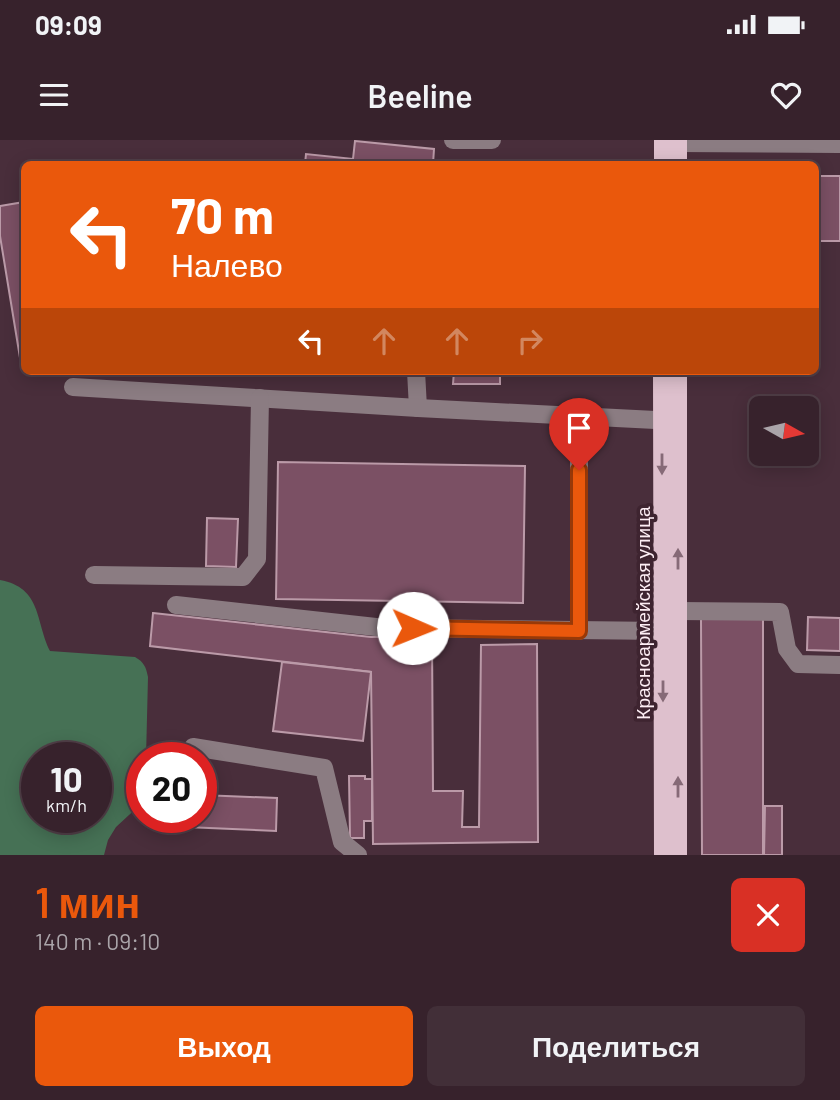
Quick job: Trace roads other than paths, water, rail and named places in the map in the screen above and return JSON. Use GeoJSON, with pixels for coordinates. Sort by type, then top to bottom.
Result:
{"type":"FeatureCollection","features":[{"type":"Feature","properties":{"kind":"main road"},"geometry":{"type":"LineString","coordinates":[[664,161],[673,141]]}},
{"type":"Feature","properties":{"kind":"main road"},"geometry":{"type":"LineString","coordinates":[[673,141],[677,161]]}},
{"type":"Feature","properties":{"kind":"main road","name":"Красноармейская улица"},"geometry":{"type":"LineString","coordinates":[[663,375],[670,421],[678,611],[678,855]]}},
{"type":"Feature","properties":{"kind":"main road","name":"Красноармейская улица"},"geometry":{"type":"LineString","coordinates":[[663,855],[663,631],[670,421],[677,375]]}},
{"type":"Feature","properties":{"kind":"lane"},"geometry":{"type":"LineString","coordinates":[[453,140],[492,140]]}},
{"type":"Feature","properties":{"kind":"lane"},"geometry":{"type":"LineString","coordinates":[[673,141],[840,144]]}},
{"type":"Feature","properties":{"kind":"lane"},"geometry":{"type":"LineString","coordinates":[[416,375],[418,408]]}},
{"type":"Feature","properties":{"kind":"lane"},"geometry":{"type":"LineString","coordinates":[[73,387],[670,421]]}},
{"type":"Feature","properties":{"kind":"lane"},"geometry":{"type":"LineString","coordinates":[[94,575],[243,577],[257,559],[260,398]]}},
{"type":"Feature","properties":{"kind":"lane"},"geometry":{"type":"LineString","coordinates":[[579,416],[579,631]]}},
{"type":"Feature","properties":{"kind":"lane"},"geometry":{"type":"LineString","coordinates":[[176,605],[385,628],[663,631]]}},
{"type":"Feature","properties":{"kind":"lane"},"geometry":{"type":"LineString","coordinates":[[678,611],[780,612],[787,649],[798,664],[839,665]]}},
{"type":"Feature","properties":{"kind":"lane"},"geometry":{"type":"LineString","coordinates":[[217,751],[324,768],[342,842],[358,855]]}}]}
